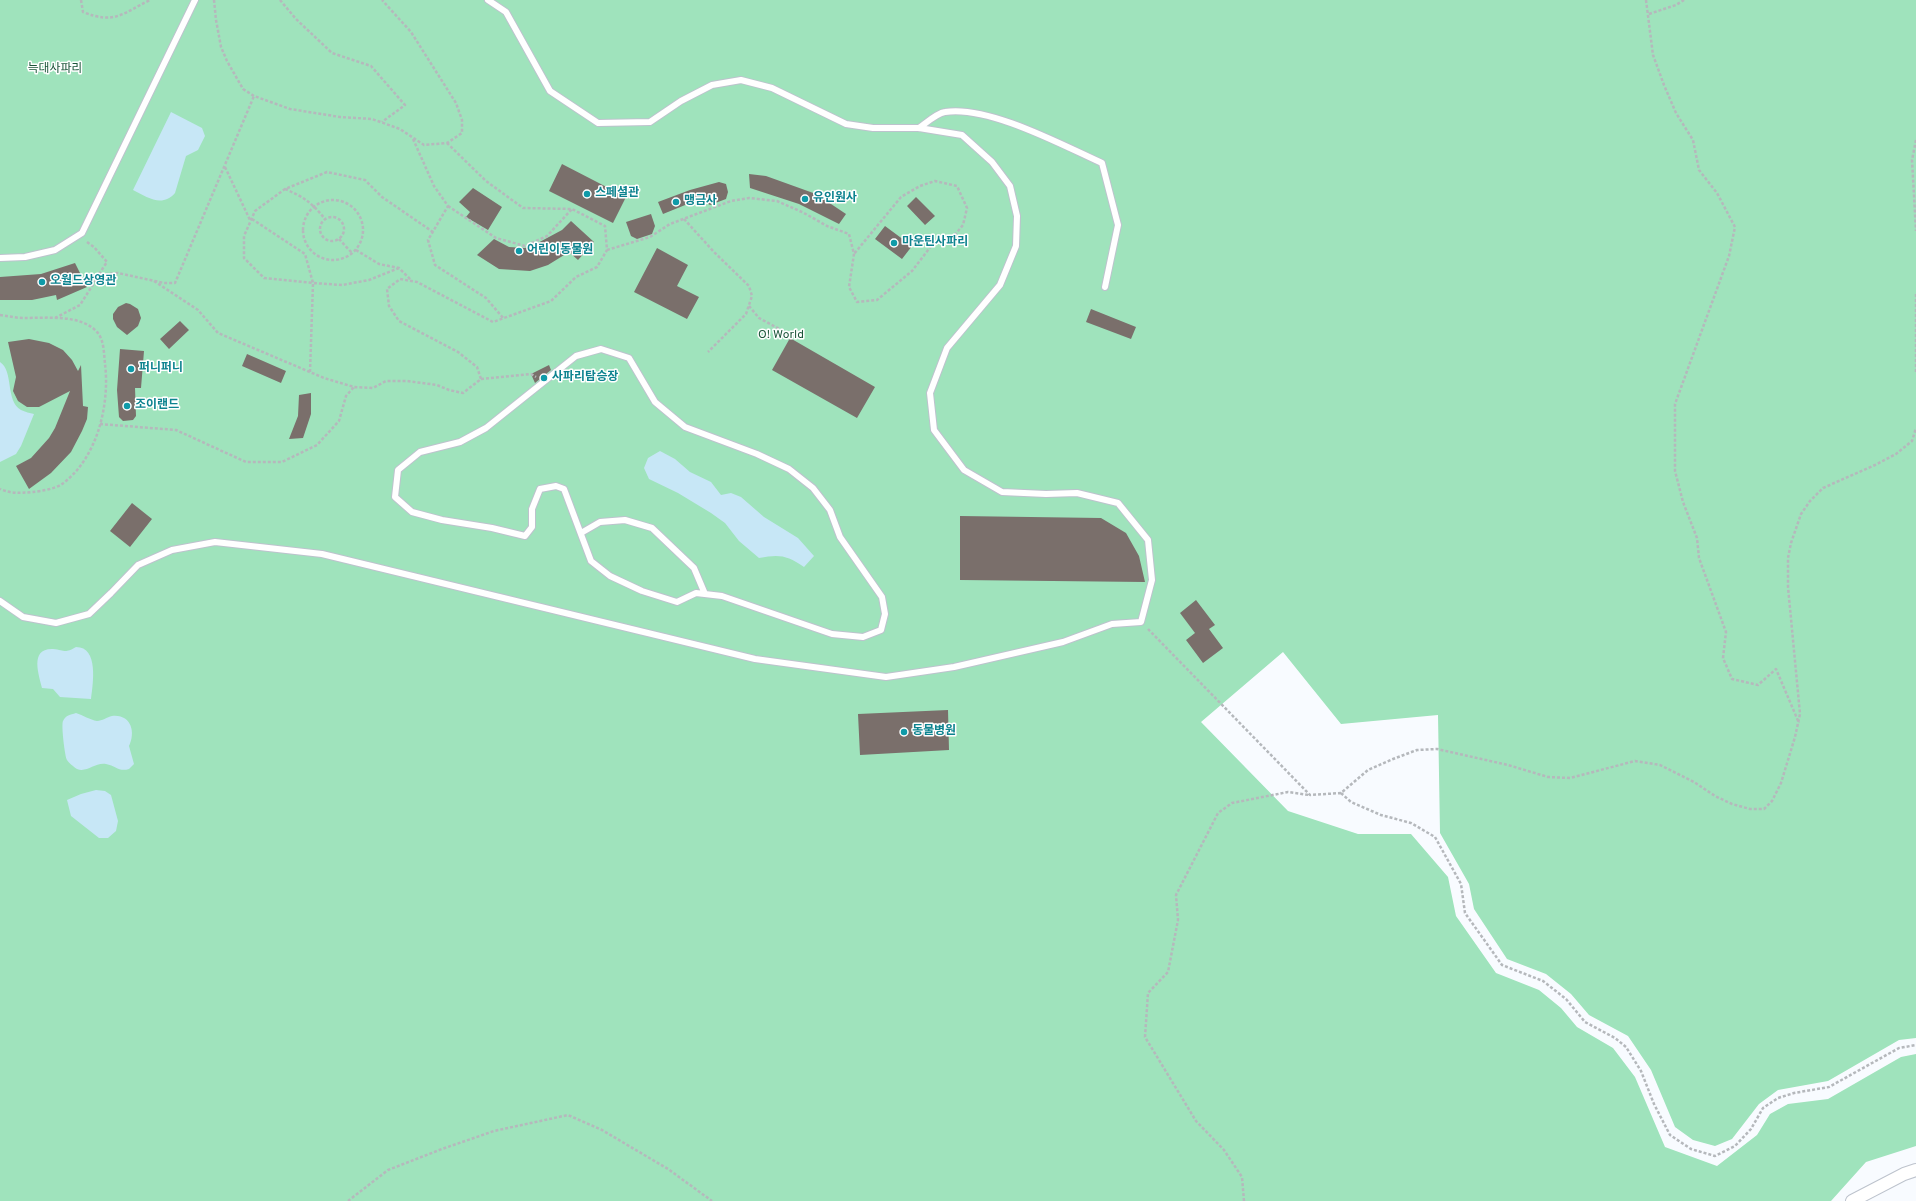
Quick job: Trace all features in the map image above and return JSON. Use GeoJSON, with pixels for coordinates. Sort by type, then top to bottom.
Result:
{"type":"FeatureCollection","features":[{"type":"Feature","properties":{"kind":"street"},"geometry":{"type":"LineString","coordinates":[[1852,1201],[1916,1170]]}},
{"type":"Feature","properties":{"kind":"lane"},"geometry":{"type":"LineString","coordinates":[[0,258],[25,257],[55,250],[82,233],[195,0]]}},
{"type":"Feature","properties":{"kind":"lane"},"geometry":{"type":"LineString","coordinates":[[0,600],[23,617],[56,623],[89,614],[138,565],[172,550],[215,542],[322,554],[756,659],[886,676],[954,667],[1063,642],[1112,624],[1141,622],[1152,580],[1148,540],[1118,503],[1077,494],[1002,492],[964,470],[934,430],[930,393],[947,348],[1000,285],[1016,246],[1017,216],[1010,186],[992,162],[962,135],[919,128],[873,128],[846,124],[772,88],[740,80],[712,85],[681,101],[650,122],[598,123],[550,91],[506,12],[488,0]]}},
{"type":"Feature","properties":{"kind":"lane"},"geometry":{"type":"LineString","coordinates":[[919,128],[944,112],[962,111],[999,118],[1102,163],[1118,225],[1104,287]]}},
{"type":"Feature","properties":{"kind":"lane"},"geometry":{"type":"LineString","coordinates":[[601,349],[629,358],[655,402],[685,427],[763,457],[789,469],[814,488],[830,510],[840,537],[882,597],[885,614],[881,630],[863,637],[840,635],[722,596],[696,593],[677,602],[642,591],[610,576],[591,560],[580,533],[564,489],[556,486],[540,489],[532,509],[532,527],[525,536],[492,528],[442,520],[412,512],[395,497],[398,470],[420,452],[460,442],[486,428],[576,356],[601,349]]}},
{"type":"Feature","properties":{"kind":"lane"},"geometry":{"type":"LineString","coordinates":[[580,533],[600,522],[625,520],[652,528],[694,568],[705,594]]}},
{"type":"Feature","properties":{"kind":"path"},"geometry":{"type":"LineString","coordinates":[[81,0],[83,12],[95,17],[119,17],[150,0]]}},
{"type":"Feature","properties":{"kind":"path"},"geometry":{"type":"LineString","coordinates":[[82,5],[85,0]]}},
{"type":"Feature","properties":{"kind":"path"},"geometry":{"type":"LineString","coordinates":[[214,0],[221,47],[243,89],[254,96],[290,109],[340,117],[372,119],[400,129],[424,145],[447,143],[462,133],[462,120],[456,104],[411,32],[382,0]]}},
{"type":"Feature","properties":{"kind":"path"},"geometry":{"type":"LineString","coordinates":[[280,0],[296,19],[332,53],[370,66],[405,105],[382,122]]}},
{"type":"Feature","properties":{"kind":"path"},"geometry":{"type":"LineString","coordinates":[[1646,0],[1649,14],[1653,55],[1664,85],[1676,114],[1693,140],[1699,170],[1718,193],[1735,227],[1729,256],[1675,404],[1675,471],[1683,502],[1697,538],[1699,558],[1726,632],[1723,658],[1732,679],[1758,686],[1776,669],[1799,723]]}},
{"type":"Feature","properties":{"kind":"path"},"geometry":{"type":"LineString","coordinates":[[1649,14],[1676,5],[1684,0]]}},
{"type":"Feature","properties":{"kind":"path"},"geometry":{"type":"LineString","coordinates":[[99,274],[118,273],[154,281],[175,283],[254,96]]}},
{"type":"Feature","properties":{"kind":"path"},"geometry":{"type":"LineString","coordinates":[[412,138],[434,186],[448,206],[496,238],[524,246],[547,236],[572,209]]}},
{"type":"Feature","properties":{"kind":"path"},"geometry":{"type":"LineString","coordinates":[[1916,140],[1912,160],[1916,231]]}},
{"type":"Feature","properties":{"kind":"path"},"geometry":{"type":"LineString","coordinates":[[447,143],[486,181],[523,208],[572,209],[605,226],[607,250],[597,267],[576,277],[551,301],[504,319],[493,322],[417,282],[400,279],[387,289],[389,306],[399,321],[458,352],[478,367],[481,379]]}},
{"type":"Feature","properties":{"kind":"path"},"geometry":{"type":"LineString","coordinates":[[224,166],[251,220],[305,254],[313,283],[310,372]]}},
{"type":"Feature","properties":{"kind":"path"},"geometry":{"type":"LineString","coordinates":[[399,268],[370,280],[342,285],[264,278],[244,258],[244,236],[255,211],[285,188],[327,172],[365,180],[382,198],[433,232]]}},
{"type":"Feature","properties":{"kind":"path"},"geometry":{"type":"LineString","coordinates":[[607,250],[650,237],[670,224],[704,213],[731,201],[749,198],[777,201],[804,213],[827,226],[849,234],[854,254],[849,287],[857,302],[877,300],[912,272],[935,241],[953,237],[963,225],[967,208],[956,186],[935,181],[920,186],[901,197],[854,254]]}},
{"type":"Feature","properties":{"kind":"path"},"geometry":{"type":"LineString","coordinates":[[285,188],[305,197],[325,220]]}},
{"type":"Feature","properties":{"kind":"path"},"geometry":{"type":"LineString","coordinates":[[333,200],[343,201],[355,209],[363,222],[364,232],[361,242],[356,250],[339,260],[329,260],[319,257],[311,251],[303,233],[304,223],[314,206],[323,201],[333,200]]}},
{"type":"Feature","properties":{"kind":"path"},"geometry":{"type":"LineString","coordinates":[[448,206],[428,240],[435,265],[486,298],[504,319]]}},
{"type":"Feature","properties":{"kind":"path"},"geometry":{"type":"LineString","coordinates":[[332,217],[342,222],[345,229],[339,239],[332,241],[324,238],[320,227],[325,220],[332,217]]}},
{"type":"Feature","properties":{"kind":"path"},"geometry":{"type":"LineString","coordinates":[[684,219],[714,252],[749,286],[752,296],[746,314],[708,352]]}},
{"type":"Feature","properties":{"kind":"path"},"geometry":{"type":"LineString","coordinates":[[55,318],[80,305],[107,262],[94,247],[87,242],[82,233]]}},
{"type":"Feature","properties":{"kind":"path"},"geometry":{"type":"LineString","coordinates":[[339,239],[352,253]]}},
{"type":"Feature","properties":{"kind":"path"},"geometry":{"type":"LineString","coordinates":[[356,250],[379,264],[399,268],[411,280]]}},
{"type":"Feature","properties":{"kind":"path"},"geometry":{"type":"LineString","coordinates":[[154,281],[198,310],[218,333],[324,378],[354,387],[373,388],[386,381],[407,381],[437,385],[449,390],[463,393],[481,379],[530,374],[545,381]]}},
{"type":"Feature","properties":{"kind":"path"},"geometry":{"type":"LineString","coordinates":[[1916,294],[1916,374]]}},
{"type":"Feature","properties":{"kind":"path"},"geometry":{"type":"LineString","coordinates":[[749,306],[759,318],[785,332]]}},
{"type":"Feature","properties":{"kind":"path"},"geometry":{"type":"LineString","coordinates":[[0,316],[22,318],[64,318],[86,325],[98,332],[103,346],[107,378],[104,413],[81,466],[61,485],[40,491],[12,494],[0,489]]}},
{"type":"Feature","properties":{"kind":"path"},"geometry":{"type":"LineString","coordinates":[[100,424],[176,430],[246,462],[282,462],[322,440],[339,421],[346,396],[354,387]]}},
{"type":"Feature","properties":{"kind":"path"},"geometry":{"type":"LineString","coordinates":[[1244,1201],[1242,1177],[1224,1150],[1196,1121],[1145,1037],[1148,993],[1168,972],[1178,920],[1176,895],[1218,813],[1232,803],[1288,792],[1310,795],[1341,793],[1368,770],[1417,750],[1437,749],[1508,765],[1548,777],[1570,778],[1635,761],[1660,765],[1694,782],[1715,796],[1732,804],[1750,809],[1764,809],[1772,801],[1781,783],[1799,723],[1800,714],[1788,587],[1788,558],[1791,543],[1801,514],[1810,501],[1823,488],[1896,454],[1912,442],[1916,428]]}},
{"type":"Feature","properties":{"kind":"path"},"geometry":{"type":"LineString","coordinates":[[1141,622],[1310,795]]}},
{"type":"Feature","properties":{"kind":"path"},"geometry":{"type":"LineString","coordinates":[[1341,793],[1351,802],[1381,814],[1411,823],[1435,837],[1461,884],[1465,913],[1502,965],[1543,981],[1566,999],[1585,1022],[1615,1038],[1626,1047],[1641,1071],[1654,1104],[1670,1135],[1691,1149],[1715,1156],[1735,1146],[1751,1129],[1763,1108],[1778,1098],[1794,1093],[1829,1087],[1899,1048],[1916,1045]]}},
{"type":"Feature","properties":{"kind":"path"},"geometry":{"type":"LineString","coordinates":[[348,1201],[388,1170],[494,1131],[568,1115],[602,1130],[668,1169],[712,1201]]}},
{"type":"Feature","properties":{"kind":"green space"},"geometry":{"type":"Polygon","coordinates":[[[0,0],[1916,0],[1916,1038],[1899,1040],[1828,1081],[1778,1090],[1759,1104],[1732,1139],[1715,1146],[1693,1140],[1675,1127],[1651,1070],[1628,1036],[1589,1015],[1571,994],[1546,974],[1507,959],[1474,909],[1469,884],[1440,833],[1438,715],[1341,724],[1283,652],[1201,722],[1288,811],[1358,834],[1411,834],[1448,877],[1456,916],[1496,973],[1539,990],[1561,1008],[1577,1027],[1613,1048],[1635,1077],[1665,1147],[1717,1166],[1757,1135],[1770,1114],[1788,1104],[1828,1099],[1901,1057],[1916,1054],[1916,1146],[1866,1162],[1831,1201],[0,1201],[0,0]]]}},
{"type":"Feature","properties":{"kind":"water"},"geometry":{"type":"Polygon","coordinates":[[[171,112],[202,128],[205,136],[198,150],[186,156],[175,193],[165,200],[154,200],[133,190],[171,112]]]}},
{"type":"Feature","properties":{"kind":"water"},"geometry":{"type":"Polygon","coordinates":[[[0,362],[7,372],[11,393],[16,406],[21,410],[34,414],[21,446],[16,454],[0,462],[0,362]]]}},
{"type":"Feature","properties":{"kind":"water"},"geometry":{"type":"Polygon","coordinates":[[[660,451],[675,459],[690,472],[711,482],[721,495],[731,493],[741,497],[764,517],[798,538],[814,556],[804,567],[783,556],[759,558],[739,541],[725,523],[678,493],[649,479],[644,468],[648,458],[660,451]]]}},
{"type":"Feature","properties":{"kind":"water"},"geometry":{"type":"Polygon","coordinates":[[[76,647],[83,649],[88,653],[91,659],[93,667],[93,685],[91,699],[60,697],[53,689],[42,688],[37,663],[38,657],[41,653],[46,650],[53,649],[67,651],[76,647]]]}},
{"type":"Feature","properties":{"kind":"water"},"geometry":{"type":"Polygon","coordinates":[[[76,713],[97,721],[112,716],[118,716],[128,721],[132,730],[129,746],[134,764],[126,770],[106,764],[98,764],[88,769],[81,770],[72,765],[66,758],[63,721],[67,716],[76,713]]]}},
{"type":"Feature","properties":{"kind":"water"},"geometry":{"type":"Polygon","coordinates":[[[96,790],[105,791],[111,795],[118,821],[116,831],[108,838],[99,838],[71,816],[67,800],[96,790]]]}},
{"type":"Feature","properties":{"kind":"building","name":"스페셜관"},"geometry":{"type":"Polygon","coordinates":[[[562,164],[626,197],[613,223],[549,191],[562,164]]]}},
{"type":"Feature","properties":{"kind":"building","name":"유인원사"},"geometry":{"type":"Polygon","coordinates":[[[749,174],[766,176],[816,194],[846,214],[839,224],[799,204],[750,188],[749,174]]]}},
{"type":"Feature","properties":{"kind":"building"},"geometry":{"type":"Polygon","coordinates":[[[719,182],[726,184],[728,192],[726,199],[710,205],[700,199],[663,214],[658,202],[690,190],[719,182]]]}},
{"type":"Feature","properties":{"kind":"building"},"geometry":{"type":"Polygon","coordinates":[[[473,188],[502,207],[488,230],[466,217],[470,212],[459,202],[473,188]]]}},
{"type":"Feature","properties":{"kind":"building"},"geometry":{"type":"Polygon","coordinates":[[[916,197],[935,216],[925,225],[907,206],[916,197]]]}},
{"type":"Feature","properties":{"kind":"building"},"geometry":{"type":"Polygon","coordinates":[[[651,214],[655,226],[652,234],[637,239],[631,236],[626,222],[651,214]]]}},
{"type":"Feature","properties":{"kind":"building","name":"어린이동물원"},"geometry":{"type":"Polygon","coordinates":[[[571,221],[594,242],[578,260],[569,252],[548,265],[530,271],[499,269],[477,255],[494,239],[509,247],[525,248],[534,245],[562,230],[571,221]]]}},
{"type":"Feature","properties":{"kind":"building","name":"마운틴사파리"},"geometry":{"type":"Polygon","coordinates":[[[885,226],[912,246],[902,259],[875,239],[885,226]]]}},
{"type":"Feature","properties":{"kind":"building"},"geometry":{"type":"Polygon","coordinates":[[[657,248],[688,265],[677,286],[699,297],[687,319],[634,292],[657,248]]]}},
{"type":"Feature","properties":{"kind":"building","name":"오월드상영관"},"geometry":{"type":"Polygon","coordinates":[[[75,263],[87,287],[57,300],[56,295],[32,300],[0,300],[0,277],[41,274],[75,263]]]}},
{"type":"Feature","properties":{"kind":"building"},"geometry":{"type":"Polygon","coordinates":[[[126,303],[138,309],[141,318],[138,326],[127,335],[117,327],[113,319],[113,314],[118,307],[126,303]]]}},
{"type":"Feature","properties":{"kind":"building"},"geometry":{"type":"Polygon","coordinates":[[[1091,309],[1136,327],[1131,339],[1086,322],[1091,309]]]}},
{"type":"Feature","properties":{"kind":"building"},"geometry":{"type":"Polygon","coordinates":[[[180,321],[189,330],[169,349],[160,339],[180,321]]]}},
{"type":"Feature","properties":{"kind":"building"},"geometry":{"type":"Polygon","coordinates":[[[790,338],[875,387],[857,418],[772,370],[790,338]]]}},
{"type":"Feature","properties":{"kind":"building"},"geometry":{"type":"Polygon","coordinates":[[[29,339],[49,343],[63,350],[72,360],[78,371],[81,365],[83,406],[88,407],[87,419],[71,452],[51,473],[29,489],[16,466],[31,458],[49,438],[55,428],[70,391],[39,407],[27,407],[18,401],[13,391],[16,377],[8,342],[29,339]]]}},
{"type":"Feature","properties":{"kind":"building"},"geometry":{"type":"Polygon","coordinates":[[[120,349],[144,351],[141,388],[135,388],[136,416],[133,420],[123,421],[119,417],[117,390],[120,349]]]}},
{"type":"Feature","properties":{"kind":"building"},"geometry":{"type":"Polygon","coordinates":[[[247,354],[286,371],[281,383],[242,366],[247,354]]]}},
{"type":"Feature","properties":{"kind":"building"},"geometry":{"type":"Polygon","coordinates":[[[549,365],[551,370],[535,383],[531,374],[549,365]]]}},
{"type":"Feature","properties":{"kind":"building"},"geometry":{"type":"Polygon","coordinates":[[[311,393],[311,414],[303,438],[289,439],[298,416],[299,395],[311,393]]]}},
{"type":"Feature","properties":{"kind":"building"},"geometry":{"type":"Polygon","coordinates":[[[132,503],[152,519],[130,547],[110,531],[132,503]]]}},
{"type":"Feature","properties":{"kind":"building"},"geometry":{"type":"Polygon","coordinates":[[[960,516],[1101,518],[1126,533],[1139,556],[1145,582],[960,580],[960,516]]]}},
{"type":"Feature","properties":{"kind":"building"},"geometry":{"type":"Polygon","coordinates":[[[1196,600],[1215,625],[1209,629],[1223,648],[1203,663],[1186,640],[1195,633],[1180,613],[1196,600]]]}},
{"type":"Feature","properties":{"kind":"building","name":"동물병원"},"geometry":{"type":"Polygon","coordinates":[[[948,710],[949,750],[860,755],[858,714],[948,710]]]}},
{"type":"Feature","properties":{"kind":"place","name":"스페셜관"},"geometry":{"type":"Point","coordinates":[587,194]}},
{"type":"Feature","properties":{"kind":"place","name":"유인원사"},"geometry":{"type":"Point","coordinates":[805,199]}},
{"type":"Feature","properties":{"kind":"place","name":"맹금사"},"geometry":{"type":"Point","coordinates":[676,202]}},
{"type":"Feature","properties":{"kind":"place","name":"마운틴사파리"},"geometry":{"type":"Point","coordinates":[894,243]}},
{"type":"Feature","properties":{"kind":"place","name":"어린이동물원"},"geometry":{"type":"Point","coordinates":[519,251]}},
{"type":"Feature","properties":{"kind":"place","name":"오월드상영관"},"geometry":{"type":"Point","coordinates":[42,282]}},
{"type":"Feature","properties":{"kind":"place","name":"퍼니퍼니"},"geometry":{"type":"Point","coordinates":[131,369]}},
{"type":"Feature","properties":{"kind":"place","name":"사파리탐승장"},"geometry":{"type":"Point","coordinates":[544,378]}},
{"type":"Feature","properties":{"kind":"place","name":"조이랜드"},"geometry":{"type":"Point","coordinates":[127,406]}},
{"type":"Feature","properties":{"kind":"place","name":"동물병원"},"geometry":{"type":"Point","coordinates":[904,732]}},
{"type":"Feature","properties":{"kind":"park label","name":"늑대사파리"},"geometry":{"type":"Point","coordinates":[55,70]}},
{"type":"Feature","properties":{"kind":"park label","name":"O! World"},"geometry":{"type":"Point","coordinates":[781,336]}}]}
